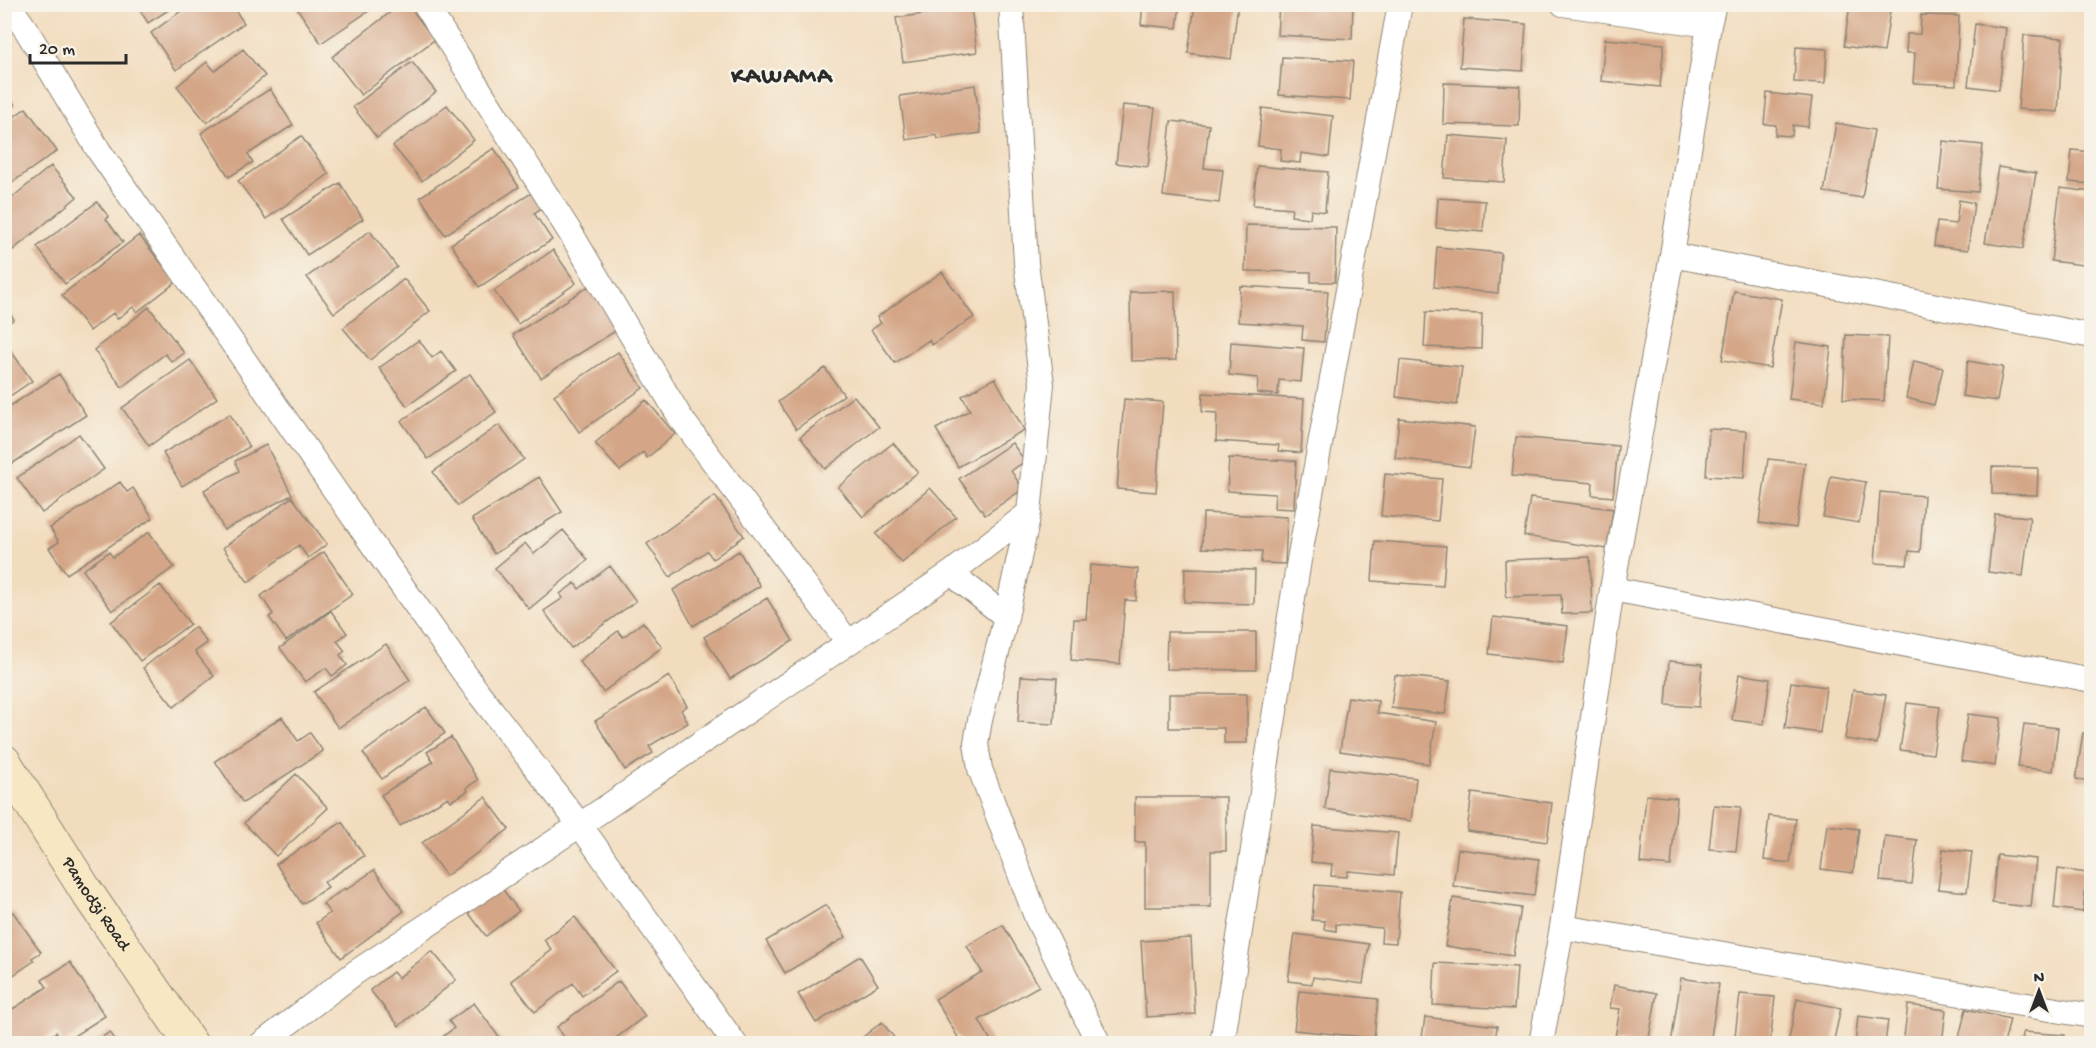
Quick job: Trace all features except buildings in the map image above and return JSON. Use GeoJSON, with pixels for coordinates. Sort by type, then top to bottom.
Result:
{"type":"FeatureCollection","features":[{"type":"Feature","properties":{"kind":"street"},"geometry":{"type":"LineString","coordinates":[[8,4],[27,31],[99,151],[196,292],[477,691],[580,825],[735,1044]]}},
{"type":"Feature","properties":{"kind":"street"},"geometry":{"type":"LineString","coordinates":[[425,4],[573,237],[680,417],[848,642]]}},
{"type":"Feature","properties":{"kind":"street"},"geometry":{"type":"LineString","coordinates":[[1011,4],[1026,263],[1042,384],[1029,513],[976,743],[980,769],[1037,919],[1099,1044]]}},
{"type":"Feature","properties":{"kind":"street"},"geometry":{"type":"LineString","coordinates":[[1221,1044],[1299,560],[1400,4]]}},
{"type":"Feature","properties":{"kind":"street"},"geometry":{"type":"LineString","coordinates":[[1541,1044],[1562,927],[1611,589],[1672,255],[1712,15],[1563,4]]}},
{"type":"Feature","properties":{"kind":"street"},"geometry":{"type":"LineString","coordinates":[[1672,255],[2091,336]]}},
{"type":"Feature","properties":{"kind":"street"},"geometry":{"type":"LineString","coordinates":[[261,1044],[356,972],[580,825],[951,573],[1029,513]]}},
{"type":"Feature","properties":{"kind":"street"},"geometry":{"type":"LineString","coordinates":[[951,573],[1006,617]]}},
{"type":"Feature","properties":{"kind":"street"},"geometry":{"type":"LineString","coordinates":[[1611,589],[2091,680]]}},
{"type":"Feature","properties":{"kind":"street","name":"Pamodzi Road"},"geometry":{"type":"LineString","coordinates":[[4,761],[86,891],[191,1044]]}},
{"type":"Feature","properties":{"kind":"street"},"geometry":{"type":"LineString","coordinates":[[1562,927],[2091,1017]]}},
{"type":"Feature","properties":{"kind":"district","name":"KAWAMA"},"geometry":{"type":"Point","coordinates":[782,77]}}]}
